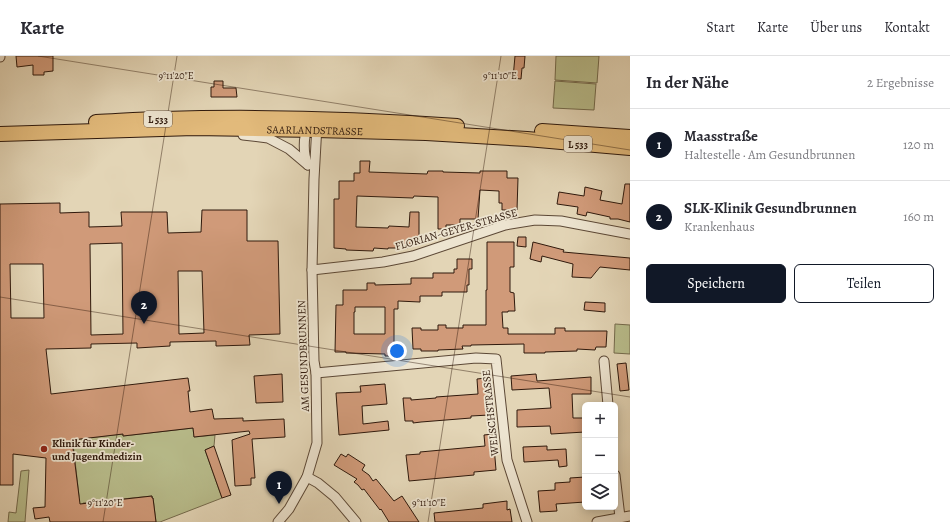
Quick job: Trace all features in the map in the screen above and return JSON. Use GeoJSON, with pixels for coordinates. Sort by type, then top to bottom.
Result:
{"type":"FeatureCollection","features":[{"type":"Feature","properties":{"kind":"main road","name":"SAARLANDSTRASSE"},"geometry":{"type":"LineString","coordinates":[[0,125],[163,118],[527,139],[630,148]]}},
{"type":"Feature","properties":{"kind":"main road","name":"SAARLANDSTRASSE"},"geometry":{"type":"LineString","coordinates":[[0,134],[194,128],[425,124],[630,137]]}},
{"type":"Feature","properties":{"kind":"street","name":"AM GESUNDBRUNNEN"},"geometry":{"type":"LineString","coordinates":[[313,126],[305,136],[305,158],[314,179]]}},
{"type":"Feature","properties":{"kind":"street","name":"AM GESUNDBRUNNEN"},"geometry":{"type":"LineString","coordinates":[[278,522],[289,509],[307,477],[317,443],[312,270],[314,179],[313,126]]}},
{"type":"Feature","properties":{"kind":"street","name":"AM GESUNDBRUNNEN"},"geometry":{"type":"LineString","coordinates":[[194,128],[213,133],[268,138],[289,149],[308,165]]}},
{"type":"Feature","properties":{"kind":"street","name":"FLORIAN-GEYER-STRASSE"},"geometry":{"type":"LineString","coordinates":[[312,270],[383,262],[413,256],[505,225],[534,220],[561,221],[630,234]]}},
{"type":"Feature","properties":{"kind":"street","name":"WELSCHSTRASSE"},"geometry":{"type":"LineString","coordinates":[[316,373],[476,358],[496,359],[507,460],[527,522]]}},
{"type":"Feature","properties":{"kind":"street"},"geometry":{"type":"LineString","coordinates":[[604,361],[608,402]]}},
{"type":"Feature","properties":{"kind":"street"},"geometry":{"type":"LineString","coordinates":[[307,477],[318,483],[335,498],[356,522]]}},
{"type":"Feature","properties":{"kind":"street"},"geometry":{"type":"LineString","coordinates":[[618,500],[620,517]]}},
{"type":"Feature","properties":{"kind":"street"},"geometry":{"type":"LineString","coordinates":[[597,522],[630,516]]}},
{"type":"Feature","properties":{"kind":"green space"},"geometry":{"type":"Polygon","coordinates":[[[556,56],[599,56],[597,83],[555,80],[556,56]]]}},
{"type":"Feature","properties":{"kind":"green space"},"geometry":{"type":"Polygon","coordinates":[[[555,81],[596,84],[594,110],[553,108],[555,81]]]}},
{"type":"Feature","properties":{"kind":"green space"},"geometry":{"type":"Polygon","coordinates":[[[615,324],[630,325],[630,354],[614,353],[615,324]]]}},
{"type":"Feature","properties":{"kind":"green space"},"geometry":{"type":"Polygon","coordinates":[[[193,428],[194,437],[215,435],[214,446],[205,450],[222,498],[160,522],[156,522],[152,496],[83,503],[83,506],[77,507],[79,496],[73,443],[70,443],[70,440],[193,428]]]}},
{"type":"Feature","properties":{"kind":"green space"},"geometry":{"type":"Polygon","coordinates":[[[29,470],[25,522],[8,522],[9,512],[16,513],[21,471],[29,470]]]}},
{"type":"Feature","properties":{"kind":"building"},"geometry":{"type":"Polygon","coordinates":[[[16,56],[53,56],[53,71],[44,72],[44,75],[33,75],[33,65],[17,67],[16,56]]]}},
{"type":"Feature","properties":{"kind":"building"},"geometry":{"type":"Polygon","coordinates":[[[515,56],[525,56],[521,79],[513,78],[515,56]]]}},
{"type":"Feature","properties":{"kind":"building"},"geometry":{"type":"Polygon","coordinates":[[[214,81],[223,81],[223,88],[236,88],[237,97],[211,97],[211,87],[214,87],[214,81]]]}},
{"type":"Feature","properties":{"kind":"building"},"geometry":{"type":"Polygon","coordinates":[[[360,161],[370,161],[369,172],[427,174],[428,171],[480,173],[480,171],[507,171],[507,178],[518,178],[517,210],[502,210],[502,203],[499,203],[499,191],[480,190],[478,219],[460,219],[460,225],[446,225],[446,229],[438,229],[438,197],[414,196],[413,198],[357,196],[356,227],[409,227],[410,212],[419,212],[419,244],[409,244],[408,248],[374,248],[373,251],[334,248],[334,199],[339,199],[339,181],[354,181],[354,173],[360,173],[360,161]]]}},
{"type":"Feature","properties":{"kind":"building"},"geometry":{"type":"Polygon","coordinates":[[[625,184],[630,184],[630,222],[610,219],[610,217],[587,212],[586,216],[577,214],[578,207],[557,204],[559,192],[584,196],[585,187],[602,191],[600,200],[622,204],[625,184]]]}},
{"type":"Feature","properties":{"kind":"building"},"geometry":{"type":"Polygon","coordinates":[[[60,203],[60,213],[89,212],[89,227],[122,226],[121,212],[167,212],[168,233],[201,232],[202,210],[247,210],[247,241],[278,241],[280,334],[249,335],[250,345],[216,346],[216,341],[170,342],[170,346],[137,348],[137,343],[91,344],[91,348],[46,349],[51,394],[188,378],[190,391],[188,391],[190,412],[212,409],[214,419],[243,418],[243,421],[284,419],[285,437],[252,439],[255,478],[251,478],[251,485],[235,486],[232,440],[250,434],[249,431],[194,437],[193,428],[72,440],[80,504],[152,496],[156,522],[50,522],[49,517],[35,519],[33,508],[45,507],[46,458],[13,454],[13,485],[0,485],[0,204],[60,203]],[[122,243],[90,244],[91,335],[123,334],[122,243]],[[10,264],[11,318],[44,318],[43,264],[10,264]],[[178,271],[179,334],[204,333],[202,271],[178,271]]]}},
{"type":"Feature","properties":{"kind":"building"},"geometry":{"type":"Polygon","coordinates":[[[518,237],[526,237],[526,247],[517,246],[518,237]]]}},
{"type":"Feature","properties":{"kind":"building"},"geometry":{"type":"Polygon","coordinates":[[[487,242],[514,242],[514,267],[510,267],[510,292],[514,293],[515,311],[502,312],[503,328],[508,328],[508,334],[555,334],[555,328],[565,328],[565,331],[607,331],[606,347],[596,347],[595,350],[577,349],[577,351],[545,353],[524,353],[524,344],[471,345],[462,346],[463,349],[438,351],[421,351],[421,349],[413,349],[412,328],[421,328],[421,330],[438,330],[438,325],[446,325],[446,328],[463,328],[463,325],[486,325],[487,242]]]}},
{"type":"Feature","properties":{"kind":"building"},"geometry":{"type":"Polygon","coordinates":[[[533,242],[564,250],[563,252],[630,258],[630,270],[600,267],[591,278],[572,277],[573,264],[542,256],[541,262],[530,259],[533,242]]]}},
{"type":"Feature","properties":{"kind":"building"},"geometry":{"type":"Polygon","coordinates":[[[457,259],[472,259],[472,269],[469,269],[469,285],[467,285],[467,292],[442,292],[442,296],[420,296],[420,302],[398,301],[398,309],[394,309],[394,356],[385,356],[385,354],[335,352],[336,305],[343,305],[343,290],[367,290],[367,283],[375,283],[375,285],[411,284],[411,278],[433,278],[433,273],[454,273],[454,269],[457,269],[457,259]],[[355,307],[354,334],[385,334],[385,307],[355,307]]]}},
{"type":"Feature","properties":{"kind":"building"},"geometry":{"type":"Polygon","coordinates":[[[585,302],[605,303],[605,312],[584,310],[585,302]]]}},
{"type":"Feature","properties":{"kind":"building"},"geometry":{"type":"Polygon","coordinates":[[[626,363],[629,390],[620,391],[617,364],[626,363]]]}},
{"type":"Feature","properties":{"kind":"building"},"geometry":{"type":"Polygon","coordinates":[[[282,374],[283,402],[256,403],[254,376],[282,374]]]}},
{"type":"Feature","properties":{"kind":"building"},"geometry":{"type":"Polygon","coordinates":[[[536,374],[537,381],[591,377],[591,394],[572,394],[573,418],[582,418],[582,432],[551,434],[550,426],[517,427],[517,410],[551,408],[549,388],[512,390],[511,376],[536,374]]]}},
{"type":"Feature","properties":{"kind":"building"},"geometry":{"type":"Polygon","coordinates":[[[486,378],[489,415],[413,423],[413,421],[405,421],[403,398],[411,398],[411,400],[478,394],[477,379],[486,378]]]}},
{"type":"Feature","properties":{"kind":"building"},"geometry":{"type":"Polygon","coordinates":[[[385,384],[387,404],[362,406],[363,424],[388,421],[389,430],[339,435],[336,393],[361,392],[360,386],[385,384]]]}},
{"type":"Feature","properties":{"kind":"building"},"geometry":{"type":"Polygon","coordinates":[[[493,434],[496,470],[474,472],[474,475],[409,481],[406,455],[420,454],[420,452],[485,446],[484,435],[493,434]]]}},
{"type":"Feature","properties":{"kind":"building"},"geometry":{"type":"Polygon","coordinates":[[[214,446],[231,495],[222,498],[205,450],[214,446]]]}},
{"type":"Feature","properties":{"kind":"building"},"geometry":{"type":"Polygon","coordinates":[[[547,446],[547,450],[566,449],[567,466],[559,467],[558,460],[524,462],[523,447],[547,446]]]}},
{"type":"Feature","properties":{"kind":"building"},"geometry":{"type":"Polygon","coordinates":[[[341,454],[346,457],[348,454],[365,465],[362,470],[369,475],[373,481],[376,479],[394,501],[402,496],[419,522],[389,522],[381,509],[380,510],[364,489],[362,490],[354,482],[357,479],[334,465],[341,454]]]}},
{"type":"Feature","properties":{"kind":"building"},"geometry":{"type":"Polygon","coordinates":[[[582,477],[582,502],[556,504],[557,511],[540,512],[538,491],[555,490],[555,483],[570,482],[570,478],[582,477]]]}},
{"type":"Feature","properties":{"kind":"building"},"geometry":{"type":"Polygon","coordinates":[[[507,501],[507,510],[510,509],[512,522],[435,522],[434,513],[483,508],[483,504],[507,501]]]}},
{"type":"Feature","properties":{"kind":"place","name":"SLK-Klinik Gesundbrunnen"},"geometry":{"type":"Point","coordinates":[144,324]}},
{"type":"Feature","properties":{"kind":"place","name":"Klinik für Kinder- und Jugendmedizin"},"geometry":{"type":"Point","coordinates":[44,449]}},
{"type":"Feature","properties":{"kind":"place","name":"Maasstraße"},"geometry":{"type":"Point","coordinates":[279,504]}}]}
